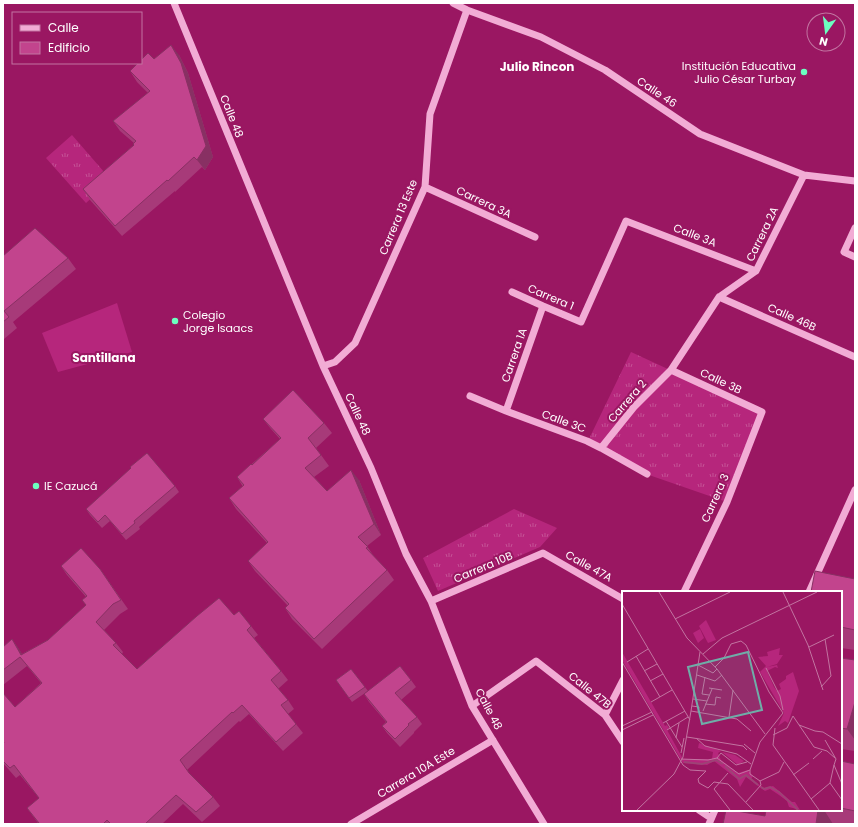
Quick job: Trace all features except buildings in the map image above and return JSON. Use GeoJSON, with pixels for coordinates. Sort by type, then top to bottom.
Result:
{"type":"FeatureCollection","features":[{"type":"Feature","properties":{"kind":"street","name":"Calle 48"},"geometry":{"type":"LineString","coordinates":[[174,3],[323,366],[371,468],[406,554],[431,601],[472,706],[544,824]]}},
{"type":"Feature","properties":{"kind":"street","name":"Calle 46"},"geometry":{"type":"LineString","coordinates":[[453,3],[467,10],[541,37],[605,70],[700,134],[804,175],[855,181]]}},
{"type":"Feature","properties":{"kind":"street","name":"Carrera 13 Este"},"geometry":{"type":"LineString","coordinates":[[323,366],[335,362],[355,343],[425,187],[430,114],[467,10]]}},
{"type":"Feature","properties":{"kind":"street","name":"Carrera 2A"},"geometry":{"type":"LineString","coordinates":[[671,370],[719,297],[756,271],[804,175]]}},
{"type":"Feature","properties":{"kind":"street","name":"Carrera 3A"},"geometry":{"type":"LineString","coordinates":[[425,187],[535,237]]}},
{"type":"Feature","properties":{"kind":"street","name":"Calle 3A"},"geometry":{"type":"LineString","coordinates":[[581,322],[626,221],[756,271]]}},
{"type":"Feature","properties":{"kind":"street"},"geometry":{"type":"LineString","coordinates":[[855,228],[844,252],[855,257]]}},
{"type":"Feature","properties":{"kind":"street","name":"Carrera 1"},"geometry":{"type":"LineString","coordinates":[[512,292],[581,322]]}},
{"type":"Feature","properties":{"kind":"street","name":"Calle 46B"},"geometry":{"type":"LineString","coordinates":[[719,297],[855,357]]}},
{"type":"Feature","properties":{"kind":"street","name":"Carrera 1A"},"geometry":{"type":"LineString","coordinates":[[506,412],[543,306]]}},
{"type":"Feature","properties":{"kind":"street","name":"Calle 3B"},"geometry":{"type":"LineString","coordinates":[[671,370],[762,412]]}},
{"type":"Feature","properties":{"kind":"street","name":"Carrera 2"},"geometry":{"type":"LineString","coordinates":[[602,448],[634,406],[671,370]]}},
{"type":"Feature","properties":{"kind":"street","name":"Calle 3C"},"geometry":{"type":"LineString","coordinates":[[470,396],[506,412],[587,441],[647,474]]}},
{"type":"Feature","properties":{"kind":"street","name":"Carrera 3"},"geometry":{"type":"LineString","coordinates":[[684,591],[727,502],[762,412]]}},
{"type":"Feature","properties":{"kind":"street"},"geometry":{"type":"LineString","coordinates":[[809,591],[855,490]]}},
{"type":"Feature","properties":{"kind":"street","name":"Carrera 10B"},"geometry":{"type":"LineString","coordinates":[[431,601],[543,553]]}},
{"type":"Feature","properties":{"kind":"street","name":"Calle 47A"},"geometry":{"type":"LineString","coordinates":[[543,553],[622,597]]}},
{"type":"Feature","properties":{"kind":"street","name":"Calle 47B"},"geometry":{"type":"LineString","coordinates":[[472,706],[536,661],[605,715],[622,740]]}},
{"type":"Feature","properties":{"kind":"street"},"geometry":{"type":"LineString","coordinates":[[605,715],[622,682]]}},
{"type":"Feature","properties":{"kind":"street","name":"Carrera 10A Este"},"geometry":{"type":"LineString","coordinates":[[351,824],[493,740]]}},
{"type":"Feature","properties":{"kind":"street"},"geometry":{"type":"LineString","coordinates":[[700,811],[710,821],[715,811]]}},
{"type":"Feature","properties":{"kind":"green space"},"geometry":{"type":"Polygon","coordinates":[[[72,135],[111,180],[86,203],[46,158],[72,135]]]}},
{"type":"Feature","properties":{"kind":"green space"},"geometry":{"type":"Polygon","coordinates":[[[117,303],[132,352],[58,372],[42,333],[117,303]]]}},
{"type":"Feature","properties":{"kind":"green space"},"geometry":{"type":"Polygon","coordinates":[[[631,352],[761,412],[724,501],[649,475],[588,441],[631,352]]]}},
{"type":"Feature","properties":{"kind":"green space"},"geometry":{"type":"Polygon","coordinates":[[[514,509],[557,528],[540,547],[438,591],[423,558],[514,509]]]}},
{"type":"Feature","properties":{"kind":"place","name":"Institución Educativa Julio César Turbay"},"geometry":{"type":"Point","coordinates":[804,72]}},
{"type":"Feature","properties":{"kind":"place","name":"Colegio Jorge Isaacs"},"geometry":{"type":"Point","coordinates":[175,321]}},
{"type":"Feature","properties":{"kind":"place","name":"IE Cazucá"},"geometry":{"type":"Point","coordinates":[36,486]}},
{"type":"Feature","properties":{"kind":"district","name":"Julio Rincon"},"geometry":{"type":"Point","coordinates":[537,67]}},
{"type":"Feature","properties":{"kind":"district","name":"Santillana"},"geometry":{"type":"Point","coordinates":[104,358]}}]}
